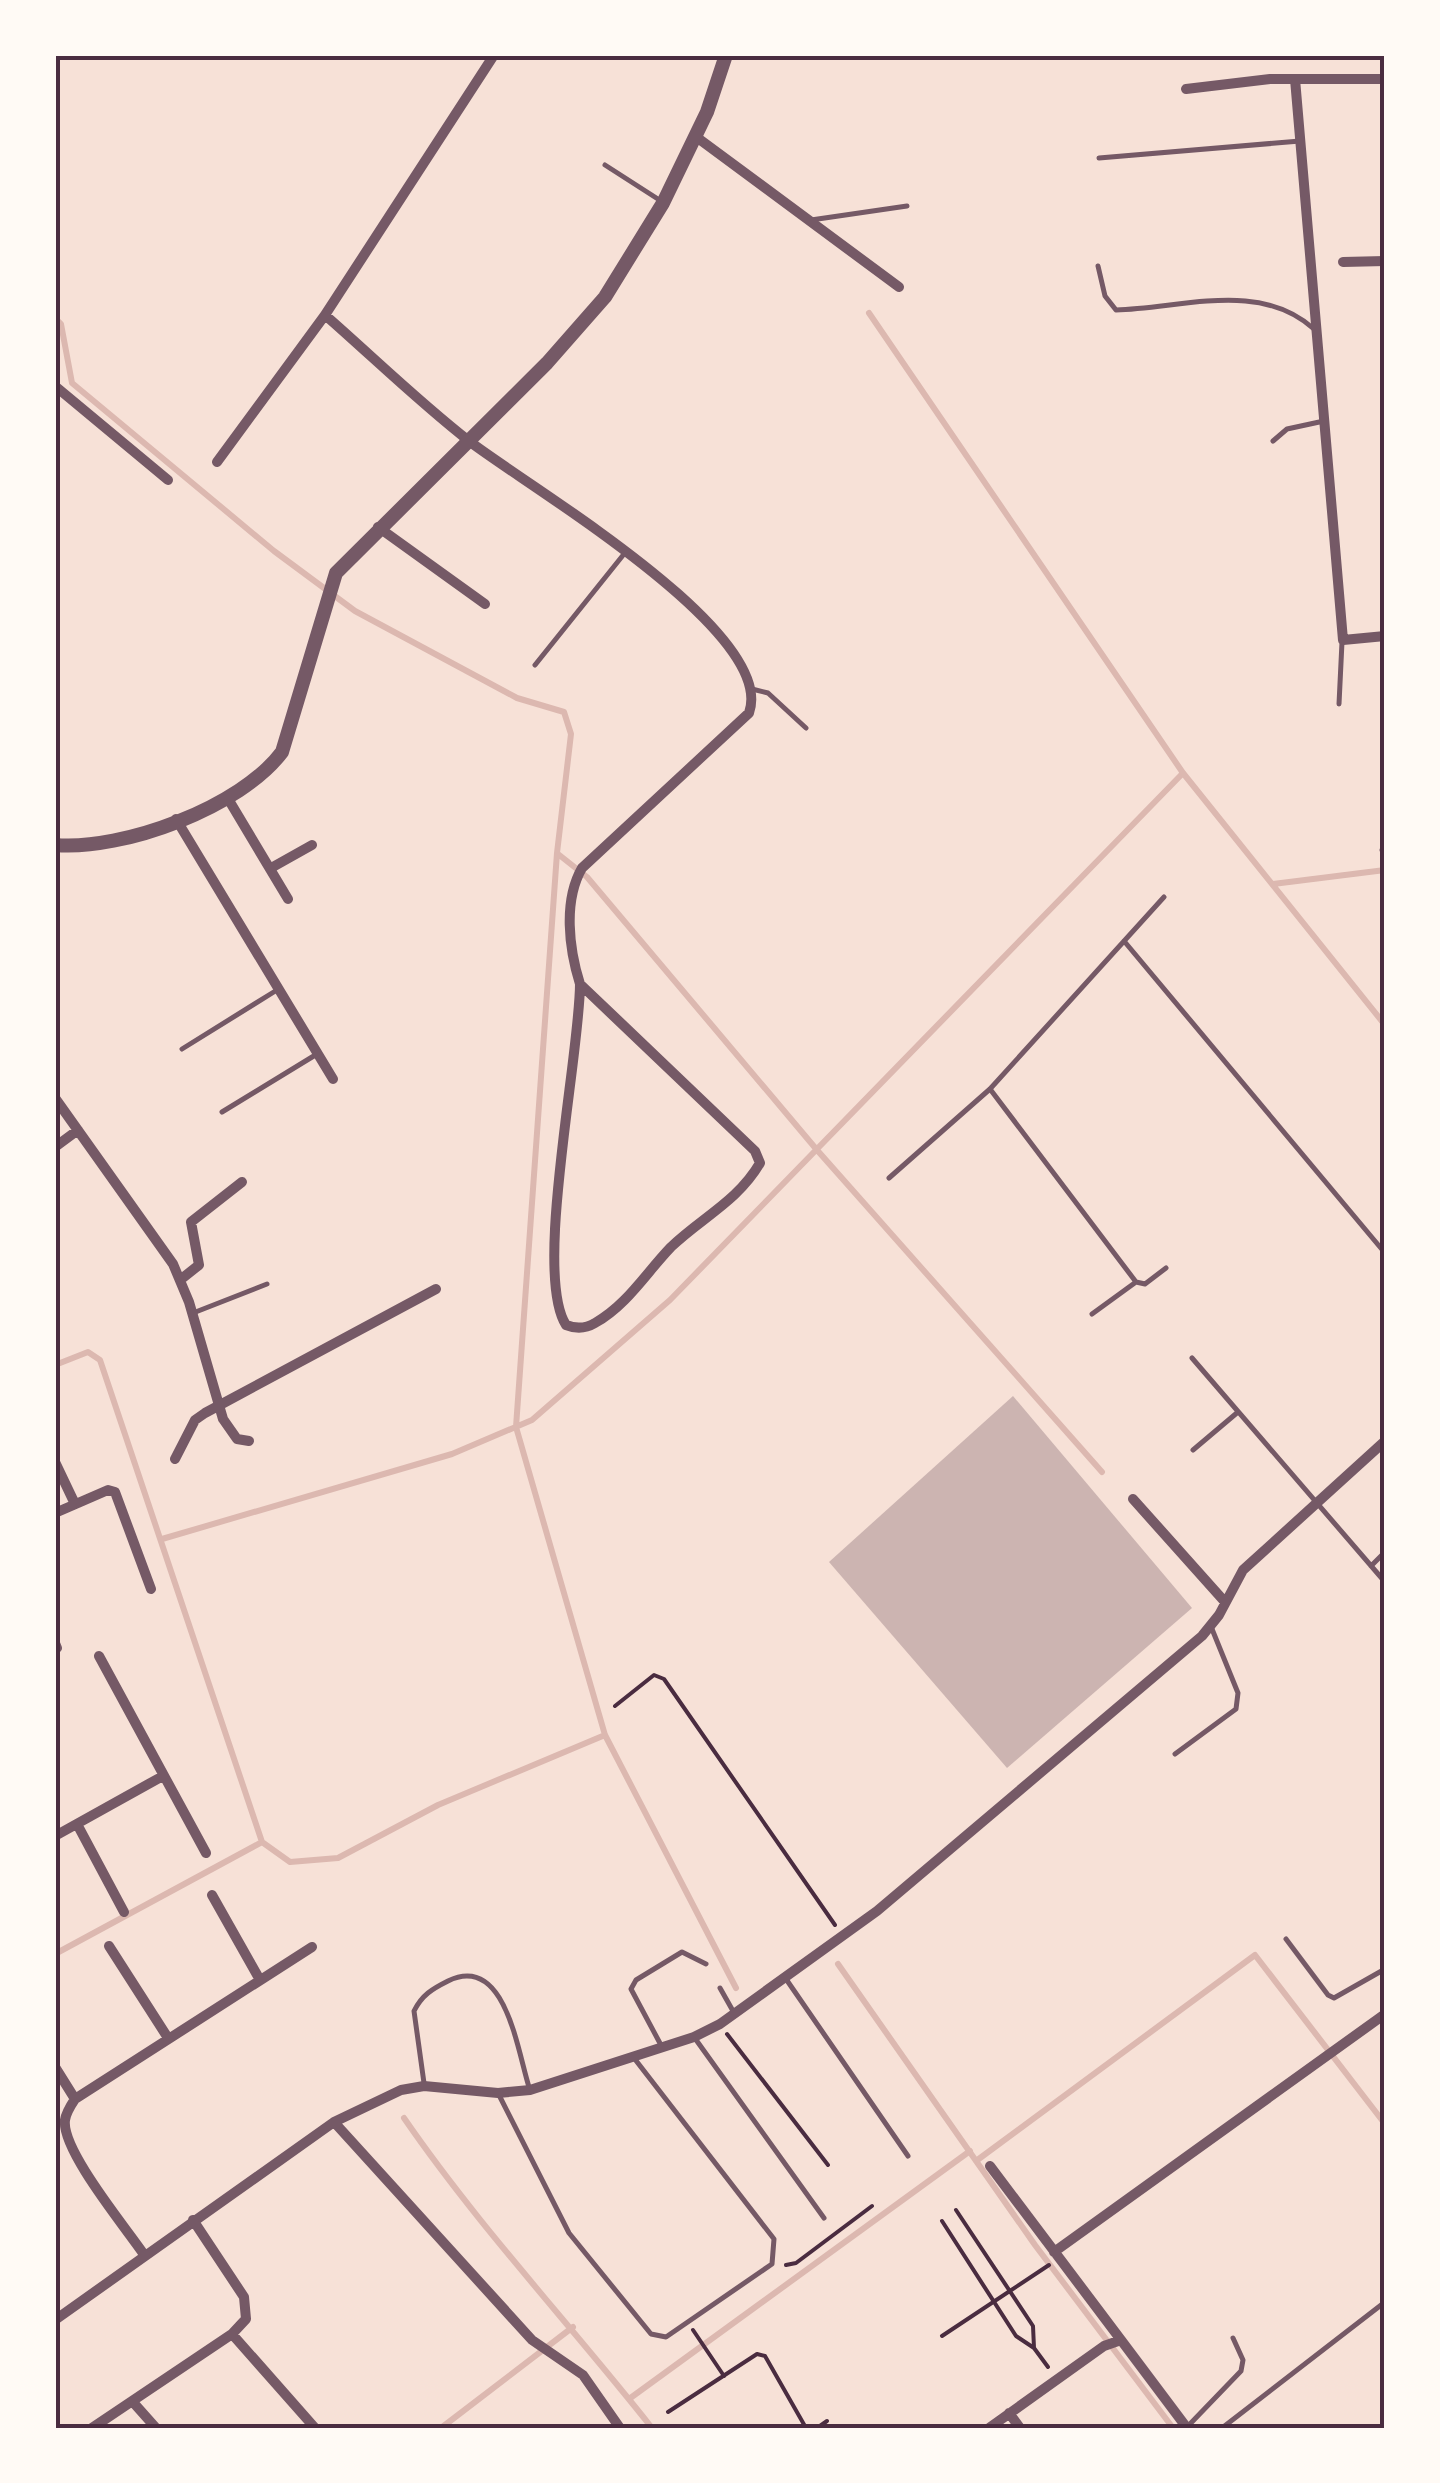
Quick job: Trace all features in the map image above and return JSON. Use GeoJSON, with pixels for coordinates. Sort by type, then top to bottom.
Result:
{"type":"FeatureCollection","features":[{"type":"Feature","properties":{"kind":"street"},"geometry":{"type":"LineString","coordinates":[[217,462],[325,315],[494,55]]}},
{"type":"Feature","properties":{"kind":"street"},"geometry":{"type":"LineString","coordinates":[[55,845],[90,848],[176,819],[265,774],[282,752],[308,675],[322,607],[336,573],[605,297],[664,203],[726,55]]}},
{"type":"Feature","properties":{"kind":"street"},"geometry":{"type":"LineString","coordinates":[[1186,89],[1295,79],[1385,79]]}},
{"type":"Feature","properties":{"kind":"street"},"geometry":{"type":"LineString","coordinates":[[1295,79],[1343,640],[1385,636]]}},
{"type":"Feature","properties":{"kind":"street"},"geometry":{"type":"LineString","coordinates":[[695,136],[899,287]]}},
{"type":"Feature","properties":{"kind":"street"},"geometry":{"type":"LineString","coordinates":[[1344,262],[1385,260]]}},
{"type":"Feature","properties":{"kind":"street"},"geometry":{"type":"LineString","coordinates":[[325,315],[468,440],[687,600],[741,662],[752,689],[749,714],[582,868],[574,883],[570,899],[574,963],[580,984],[580,1030],[562,1149],[556,1303],[566,1325],[576,1329],[593,1325],[628,1297],[673,1246],[741,1191],[760,1163],[755,1151],[580,984]]}},
{"type":"Feature","properties":{"kind":"street"},"geometry":{"type":"LineString","coordinates":[[55,386],[168,480]]}},
{"type":"Feature","properties":{"kind":"street"},"geometry":{"type":"LineString","coordinates":[[378,527],[486,604]]}},
{"type":"Feature","properties":{"kind":"street"},"geometry":{"type":"LineString","coordinates":[[227,796],[288,899]]}},
{"type":"Feature","properties":{"kind":"street"},"geometry":{"type":"LineString","coordinates":[[176,819],[332,1079]]}},
{"type":"Feature","properties":{"kind":"street"},"geometry":{"type":"LineString","coordinates":[[271,868],[312,845]]}},
{"type":"Feature","properties":{"kind":"street"},"geometry":{"type":"LineString","coordinates":[[55,1098],[180,1280],[232,1434],[250,1441]]}},
{"type":"Feature","properties":{"kind":"street"},"geometry":{"type":"LineString","coordinates":[[55,1148],[78,1130]]}},
{"type":"Feature","properties":{"kind":"street"},"geometry":{"type":"LineString","coordinates":[[180,1280],[198,1265],[192,1222],[242,1182]]}},
{"type":"Feature","properties":{"kind":"street"},"geometry":{"type":"LineString","coordinates":[[174,1460],[196,1420],[436,1289]]}},
{"type":"Feature","properties":{"kind":"street"},"geometry":{"type":"LineString","coordinates":[[55,2320],[334,2122],[379,2098],[424,2086],[498,2092],[530,2090],[694,2037],[720,2024],[843,1937],[1210,1626],[1243,1570],[1385,1441]]}},
{"type":"Feature","properties":{"kind":"street"},"geometry":{"type":"LineString","coordinates":[[55,1462],[74,1504]]}},
{"type":"Feature","properties":{"kind":"street"},"geometry":{"type":"LineString","coordinates":[[55,1513],[108,1490],[115,1492],[151,1589]]}},
{"type":"Feature","properties":{"kind":"street"},"geometry":{"type":"LineString","coordinates":[[1133,1499],[1225,1602]]}},
{"type":"Feature","properties":{"kind":"street"},"geometry":{"type":"LineString","coordinates":[[99,1656],[206,1853]]}},
{"type":"Feature","properties":{"kind":"street"},"geometry":{"type":"LineString","coordinates":[[55,1836],[163,1776]]}},
{"type":"Feature","properties":{"kind":"street"},"geometry":{"type":"LineString","coordinates":[[77,1824],[124,1912]]}},
{"type":"Feature","properties":{"kind":"street"},"geometry":{"type":"LineString","coordinates":[[212,1896],[260,1980]]}},
{"type":"Feature","properties":{"kind":"street"},"geometry":{"type":"LineString","coordinates":[[109,1946],[168,2038]]}},
{"type":"Feature","properties":{"kind":"street"},"geometry":{"type":"LineString","coordinates":[[145,2256],[67,2137],[64,2122],[75,2099],[312,1947]]}},
{"type":"Feature","properties":{"kind":"street"},"geometry":{"type":"LineString","coordinates":[[1054,2252],[1385,2014]]}},
{"type":"Feature","properties":{"kind":"street"},"geometry":{"type":"LineString","coordinates":[[55,2067],[75,2099]]}},
{"type":"Feature","properties":{"kind":"street"},"geometry":{"type":"LineString","coordinates":[[334,2122],[532,2340],[568,2361],[583,2375],[620,2428]]}},
{"type":"Feature","properties":{"kind":"street"},"geometry":{"type":"LineString","coordinates":[[990,2166],[1187,2428]]}},
{"type":"Feature","properties":{"kind":"street"},"geometry":{"type":"LineString","coordinates":[[92,2428],[232,2334],[246,2318],[248,2308],[192,2220]]}},
{"type":"Feature","properties":{"kind":"street"},"geometry":{"type":"LineString","coordinates":[[232,2334],[316,2428]]}},
{"type":"Feature","properties":{"kind":"street"},"geometry":{"type":"LineString","coordinates":[[989,2428],[1056,2378],[1104,2346],[1120,2340]]}},
{"type":"Feature","properties":{"kind":"street"},"geometry":{"type":"LineString","coordinates":[[132,2401],[156,2428]]}},
{"type":"Feature","properties":{"kind":"street"},"geometry":{"type":"LineString","coordinates":[[1009,2413],[1020,2428]]}},
{"type":"Feature","properties":{"kind":"lane"},"geometry":{"type":"LineString","coordinates":[[1100,158],[1300,141]]}},
{"type":"Feature","properties":{"kind":"lane"},"geometry":{"type":"LineString","coordinates":[[605,165],[664,203]]}},
{"type":"Feature","properties":{"kind":"lane"},"geometry":{"type":"LineString","coordinates":[[809,220],[906,206]]}},
{"type":"Feature","properties":{"kind":"lane"},"geometry":{"type":"LineString","coordinates":[[1098,266],[1105,296],[1116,310],[1256,301],[1292,309],[1316,331]]}},
{"type":"Feature","properties":{"kind":"lane"},"geometry":{"type":"LineString","coordinates":[[1272,441],[1286,428],[1324,421]]}},
{"type":"Feature","properties":{"kind":"lane"},"geometry":{"type":"LineString","coordinates":[[536,664],[626,552]]}},
{"type":"Feature","properties":{"kind":"lane"},"geometry":{"type":"LineString","coordinates":[[1339,704],[1343,640]]}},
{"type":"Feature","properties":{"kind":"lane"},"geometry":{"type":"LineString","coordinates":[[752,689],[768,694],[806,728]]}},
{"type":"Feature","properties":{"kind":"lane"},"geometry":{"type":"LineString","coordinates":[[888,1178],[990,1089],[1164,897]]}},
{"type":"Feature","properties":{"kind":"lane"},"geometry":{"type":"LineString","coordinates":[[1124,941],[1385,1253]]}},
{"type":"Feature","properties":{"kind":"lane"},"geometry":{"type":"LineString","coordinates":[[182,1050],[279,989]]}},
{"type":"Feature","properties":{"kind":"lane"},"geometry":{"type":"LineString","coordinates":[[222,1112],[318,1053]]}},
{"type":"Feature","properties":{"kind":"lane"},"geometry":{"type":"LineString","coordinates":[[990,1089],[1136,1282],[1144,1284],[1166,1268]]}},
{"type":"Feature","properties":{"kind":"lane"},"geometry":{"type":"LineString","coordinates":[[1092,1314],[1136,1282]]}},
{"type":"Feature","properties":{"kind":"lane"},"geometry":{"type":"LineString","coordinates":[[192,1313],[267,1284]]}},
{"type":"Feature","properties":{"kind":"lane"},"geometry":{"type":"LineString","coordinates":[[1192,1358],[1385,1582]]}},
{"type":"Feature","properties":{"kind":"lane"},"geometry":{"type":"LineString","coordinates":[[1193,1450],[1238,1412]]}},
{"type":"Feature","properties":{"kind":"lane"},"geometry":{"type":"LineString","coordinates":[[1371,1566],[1385,1552]]}},
{"type":"Feature","properties":{"kind":"lane"},"geometry":{"type":"LineString","coordinates":[[1174,1754],[1236,1708],[1238,1694],[1210,1626]]}},
{"type":"Feature","properties":{"kind":"lane"},"geometry":{"type":"LineString","coordinates":[[1286,1939],[1334,1998],[1385,1969]]}},
{"type":"Feature","properties":{"kind":"lane"},"geometry":{"type":"LineString","coordinates":[[662,2047],[631,1989],[636,1980],[682,1952],[706,1964]]}},
{"type":"Feature","properties":{"kind":"lane"},"geometry":{"type":"LineString","coordinates":[[424,2086],[414,2011],[429,1990],[462,1974],[478,1975],[491,1983],[502,2000],[530,2090]]}},
{"type":"Feature","properties":{"kind":"lane"},"geometry":{"type":"LineString","coordinates":[[786,1979],[908,2156]]}},
{"type":"Feature","properties":{"kind":"lane"},"geometry":{"type":"LineString","coordinates":[[720,1988],[735,2014]]}},
{"type":"Feature","properties":{"kind":"lane"},"geometry":{"type":"LineString","coordinates":[[694,2037],[824,2218]]}},
{"type":"Feature","properties":{"kind":"lane"},"geometry":{"type":"LineString","coordinates":[[498,2092],[569,2233],[651,2334],[658,2337],[674,2333],[772,2264],[774,2239],[633,2057]]}},
{"type":"Feature","properties":{"kind":"lane"},"geometry":{"type":"LineString","coordinates":[[1222,2428],[1385,2302]]}},
{"type":"Feature","properties":{"kind":"lane"},"geometry":{"type":"LineString","coordinates":[[1187,2428],[1231,2386],[1240,2370],[1244,2360],[1234,2338]]}},
{"type":"Feature","properties":{"kind":"path"},"geometry":{"type":"LineString","coordinates":[[615,1706],[654,1676],[664,1678],[843,1937]]}},
{"type":"Feature","properties":{"kind":"path"},"geometry":{"type":"LineString","coordinates":[[720,2024],[828,2164]]}},
{"type":"Feature","properties":{"kind":"path"},"geometry":{"type":"LineString","coordinates":[[772,2264],[796,2262],[872,2206]]}},
{"type":"Feature","properties":{"kind":"path"},"geometry":{"type":"LineString","coordinates":[[956,2210],[1033,2326],[1034,2348]]}},
{"type":"Feature","properties":{"kind":"path"},"geometry":{"type":"LineString","coordinates":[[942,2221],[1016,2336],[1034,2348],[1056,2378]]}},
{"type":"Feature","properties":{"kind":"path"},"geometry":{"type":"LineString","coordinates":[[942,2336],[1048,2266]]}},
{"type":"Feature","properties":{"kind":"path"},"geometry":{"type":"LineString","coordinates":[[700,2339],[724,2376]]}},
{"type":"Feature","properties":{"kind":"path"},"geometry":{"type":"LineString","coordinates":[[668,2412],[750,2356],[765,2356],[806,2428]]}},
{"type":"Feature","properties":{"kind":"path"},"geometry":{"type":"LineString","coordinates":[[816,2428],[827,2421]]}},
{"type":"Feature","properties":{"kind":"building"},"geometry":{"type":"Polygon","coordinates":[[[1013,1396],[1192,1608],[1007,1768],[829,1562],[1013,1396]]]}},
{"type":"Feature","properties":{"kind":"waterway"},"geometry":{"type":"LineString","coordinates":[[869,313],[1183,773],[1385,1025]]}},
{"type":"Feature","properties":{"kind":"waterway"},"geometry":{"type":"LineString","coordinates":[[55,318],[61,324],[72,383],[274,551],[355,611],[517,698],[564,712],[571,734],[557,853],[516,1427],[605,1735],[736,1988]]}},
{"type":"Feature","properties":{"kind":"waterway"},"geometry":{"type":"LineString","coordinates":[[162,1539],[452,1454],[532,1420],[670,1300],[1183,773]]}},
{"type":"Feature","properties":{"kind":"waterway"},"geometry":{"type":"LineString","coordinates":[[558,854],[587,877],[817,1150],[1102,1472]]}},
{"type":"Feature","properties":{"kind":"waterway"},"geometry":{"type":"LineString","coordinates":[[1273,884],[1385,870]]}},
{"type":"Feature","properties":{"kind":"waterway"},"geometry":{"type":"LineString","coordinates":[[55,1365],[88,1352],[100,1360],[262,1842]]}},
{"type":"Feature","properties":{"kind":"waterway"},"geometry":{"type":"LineString","coordinates":[[55,1954],[262,1842],[290,1862],[338,1858],[438,1805],[605,1735]]}},
{"type":"Feature","properties":{"kind":"waterway"},"geometry":{"type":"LineString","coordinates":[[976,2161],[1255,1955],[1385,2124]]}},
{"type":"Feature","properties":{"kind":"waterway"},"geometry":{"type":"LineString","coordinates":[[838,1964],[1035,2245],[1173,2428]]}},
{"type":"Feature","properties":{"kind":"waterway"},"geometry":{"type":"LineString","coordinates":[[404,2118],[494,2237],[652,2428]]}},
{"type":"Feature","properties":{"kind":"waterway"},"geometry":{"type":"LineString","coordinates":[[629,2399],[970,2151]]}},
{"type":"Feature","properties":{"kind":"waterway"},"geometry":{"type":"LineString","coordinates":[[441,2428],[573,2327]]}}]}
